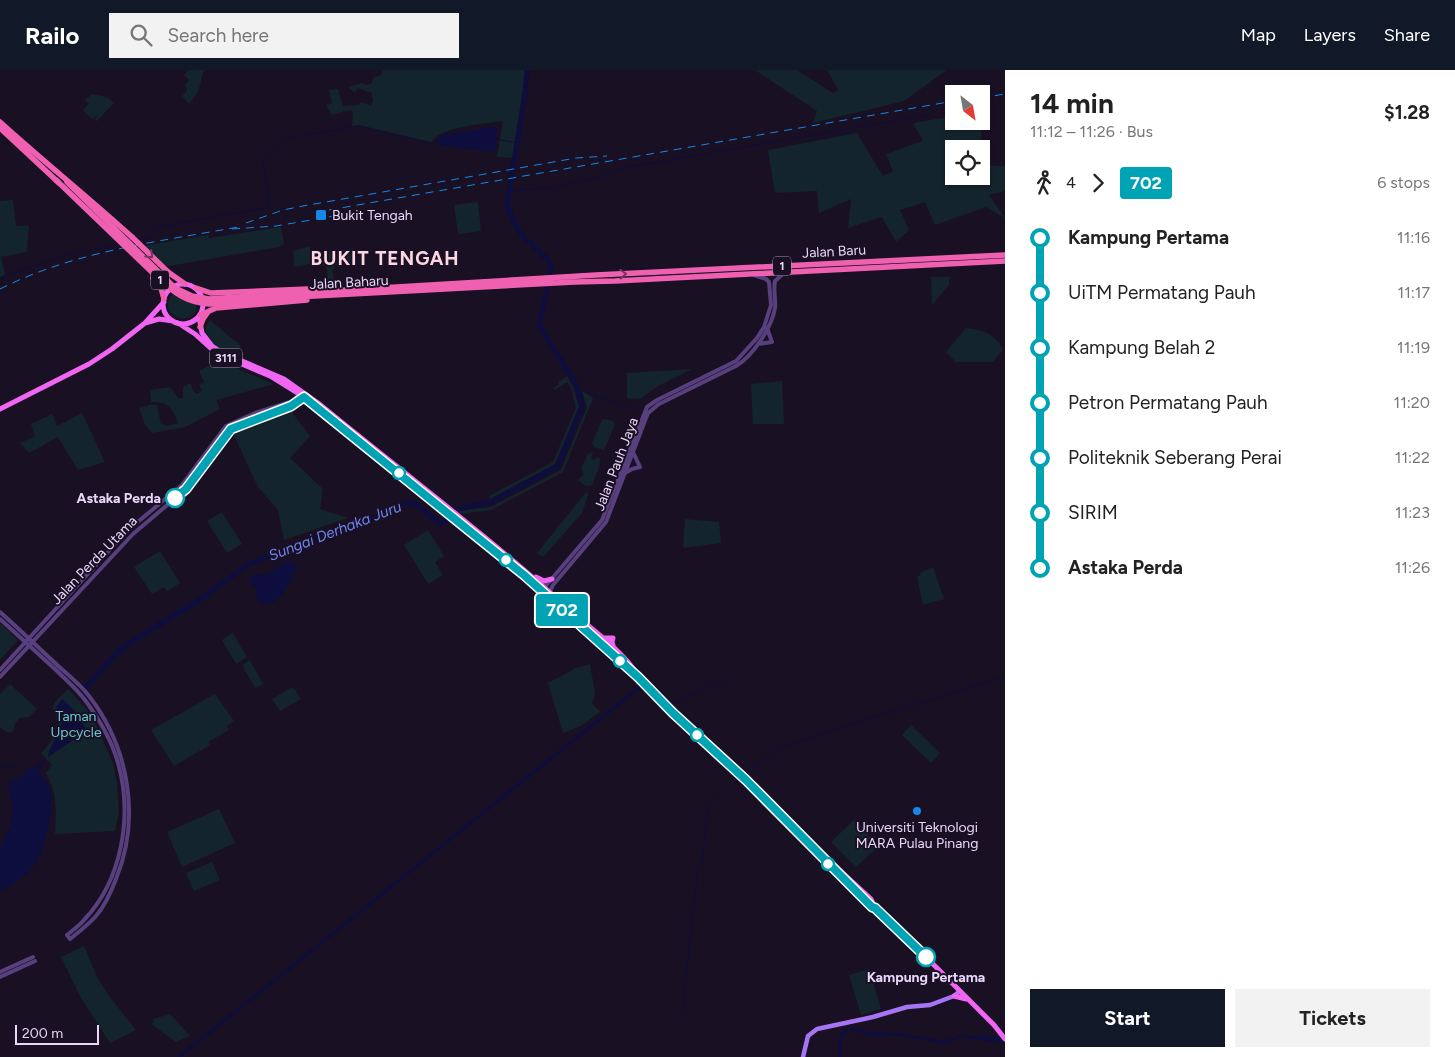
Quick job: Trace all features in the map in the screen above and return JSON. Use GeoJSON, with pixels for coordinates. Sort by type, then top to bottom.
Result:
{"type":"FeatureCollection","features":[{"type":"Feature","properties":{"kind":"highway","name":"1"},"geometry":{"type":"LineString","coordinates":[[0,122],[65,180]]}},
{"type":"Feature","properties":{"kind":"highway","name":"1"},"geometry":{"type":"LineString","coordinates":[[0,128],[56,180]]}},
{"type":"Feature","properties":{"kind":"highway"},"geometry":{"type":"LineString","coordinates":[[56,180],[75,202],[153,278],[161,288],[164,300]]}},
{"type":"Feature","properties":{"kind":"highway","name":"Jalan Baharu"},"geometry":{"type":"LineString","coordinates":[[56,180],[173,292],[183,298],[197,303],[210,304],[296,295]]}},
{"type":"Feature","properties":{"kind":"highway"},"geometry":{"type":"LineString","coordinates":[[65,180],[85,194],[168,272],[185,284]]}},
{"type":"Feature","properties":{"kind":"highway","name":"Jalan Baharu"},"geometry":{"type":"LineString","coordinates":[[65,180],[164,278],[183,293],[197,298],[326,294],[574,279],[615,281],[752,273]]}},
{"type":"Feature","properties":{"kind":"highway","name":"Jalan Baru"},"geometry":{"type":"LineString","coordinates":[[574,279],[1005,255]]}},
{"type":"Feature","properties":{"kind":"highway","name":"Jalan Baru"},"geometry":{"type":"LineString","coordinates":[[752,273],[1005,261]]}},
{"type":"Feature","properties":{"kind":"highway"},"geometry":{"type":"LineString","coordinates":[[196,288],[205,292],[215,293],[321,289],[326,294],[320,299],[214,308],[199,316]]}},
{"type":"Feature","properties":{"kind":"highway"},"geometry":{"type":"LineString","coordinates":[[214,308],[212,296],[215,293]]}},
{"type":"Feature","properties":{"kind":"highway"},"geometry":{"type":"LineString","coordinates":[[200,327],[205,315],[214,308]]}},
{"type":"Feature","properties":{"kind":"main road"},"geometry":{"type":"LineString","coordinates":[[0,409],[92,362],[112,349],[145,323],[164,300],[171,288],[185,284],[196,288],[203,300],[203,308],[199,316],[188,323],[158,319],[145,323]]}},
{"type":"Feature","properties":{"kind":"main road"},"geometry":{"type":"LineString","coordinates":[[164,300],[166,314],[176,322]]}},
{"type":"Feature","properties":{"kind":"main road","name":"3111"},"geometry":{"type":"LineString","coordinates":[[199,316],[200,327],[204,337],[212,346],[274,374],[298,389],[447,510]]}},
{"type":"Feature","properties":{"kind":"main road","name":"3111"},"geometry":{"type":"LineString","coordinates":[[176,322],[195,334],[216,353],[270,376],[302,395],[533,577],[546,592],[638,677],[673,713],[739,773],[872,907],[959,990],[1004,1037]]}},
{"type":"Feature","properties":{"kind":"main road","name":"3111"},"geometry":{"type":"LineString","coordinates":[[459,519],[602,638],[613,638],[614,649],[629,664],[638,677]]}},
{"type":"Feature","properties":{"kind":"main road"},"geometry":{"type":"LineString","coordinates":[[533,577],[538,577],[544,581],[552,579]]}},
{"type":"Feature","properties":{"kind":"main road"},"geometry":{"type":"LineString","coordinates":[[803,1057],[808,1036],[817,1029],[873,1017],[907,1007],[930,1005],[951,997],[959,990]]}},
{"type":"Feature","properties":{"kind":"main road"},"geometry":{"type":"LineString","coordinates":[[951,997],[969,1000]]}},
{"type":"Feature","properties":{"kind":"street","name":"Jalan Pauh Jaya"},"geometry":{"type":"LineString","coordinates":[[546,592],[606,522],[650,411],[682,392],[739,365],[758,344],[767,328],[775,308],[775,281],[787,272]]}},
{"type":"Feature","properties":{"kind":"street","name":"Jalan Pauh Jaya"},"geometry":{"type":"LineString","coordinates":[[546,592],[552,579],[602,520],[647,407],[657,400],[736,362],[758,338],[771,308],[770,284],[766,279],[752,273]]}},
{"type":"Feature","properties":{"kind":"street"},"geometry":{"type":"LineString","coordinates":[[758,344],[772,342],[767,328]]}},
{"type":"Feature","properties":{"kind":"street","name":"Jalan Perda Utama"},"geometry":{"type":"LineString","coordinates":[[0,670],[133,534],[186,489],[229,431],[291,406],[302,395]]}},
{"type":"Feature","properties":{"kind":"street"},"geometry":{"type":"LineString","coordinates":[[624,474],[640,467],[633,452]]}},
{"type":"Feature","properties":{"kind":"street"},"geometry":{"type":"LineString","coordinates":[[0,612],[29,641],[76,690],[86,697],[110,729],[123,763],[130,816],[124,858],[111,891],[96,916],[70,939],[67,935],[84,921],[95,907],[107,888],[118,862],[124,816],[123,788],[118,764],[110,740],[86,697],[80,687],[29,641],[0,619]]}},
{"type":"Feature","properties":{"kind":"street","name":"Jalan Perda Utama"},"geometry":{"type":"LineString","coordinates":[[0,676],[29,641]]}},
{"type":"Feature","properties":{"kind":"street"},"geometry":{"type":"LineString","coordinates":[[0,972],[34,959],[0,977]]}},
{"type":"Feature","properties":{"kind":"green space"},"geometry":{"type":"Polygon","coordinates":[[[189,70],[204,70],[198,92],[189,104],[182,96],[187,91],[185,85],[189,80],[184,75],[189,70]]]}},
{"type":"Feature","properties":{"kind":"green space"},"geometry":{"type":"Polygon","coordinates":[[[382,70],[526,70],[513,158],[497,157],[503,121],[453,129],[444,132],[431,142],[359,125],[352,126],[353,113],[351,110],[332,115],[326,105],[332,103],[329,90],[338,89],[343,106],[359,105],[361,102],[371,106],[373,101],[371,91],[368,92],[358,88],[354,92],[348,87],[362,83],[366,85],[371,84],[374,77],[382,74],[382,70]]]}},
{"type":"Feature","properties":{"kind":"green space"},"geometry":{"type":"Polygon","coordinates":[[[755,70],[797,70],[833,93],[838,90],[827,70],[947,70],[904,101],[813,123],[817,111],[755,70]]]}},
{"type":"Feature","properties":{"kind":"green space"},"geometry":{"type":"Polygon","coordinates":[[[92,94],[107,97],[114,103],[97,121],[95,119],[98,114],[92,119],[83,110],[89,104],[85,100],[92,94]]]}},
{"type":"Feature","properties":{"kind":"green space"},"geometry":{"type":"Polygon","coordinates":[[[945,118],[945,130],[981,130],[981,140],[945,140],[945,185],[990,185],[990,165],[1005,166],[1005,191],[989,195],[1005,218],[986,207],[935,225],[925,202],[900,210],[909,230],[896,242],[882,217],[848,228],[851,199],[819,213],[817,191],[775,193],[768,150],[857,133],[883,176],[893,171],[886,154],[923,141],[913,123],[945,118]]]}},
{"type":"Feature","properties":{"kind":"green space"},"geometry":{"type":"Polygon","coordinates":[[[13,200],[16,226],[29,226],[27,252],[1,257],[5,275],[0,277],[0,201],[13,200]]]}},
{"type":"Feature","properties":{"kind":"green space"},"geometry":{"type":"Polygon","coordinates":[[[478,202],[481,231],[458,234],[454,205],[478,202]]]}},
{"type":"Feature","properties":{"kind":"green space"},"geometry":{"type":"Polygon","coordinates":[[[281,227],[284,244],[279,247],[169,266],[162,264],[143,246],[208,235],[209,238],[281,227]]]}},
{"type":"Feature","properties":{"kind":"green space"},"geometry":{"type":"Polygon","coordinates":[[[310,246],[312,257],[318,256],[318,254],[353,248],[354,262],[334,266],[335,269],[332,270],[335,285],[329,285],[326,265],[321,266],[320,262],[294,267],[293,251],[310,246]]]}},
{"type":"Feature","properties":{"kind":"green space"},"geometry":{"type":"Polygon","coordinates":[[[931,277],[949,277],[949,285],[932,305],[931,277]]]}},
{"type":"Feature","properties":{"kind":"green space"},"geometry":{"type":"Polygon","coordinates":[[[175,292],[197,301],[196,311],[191,317],[177,317],[168,307],[169,300],[175,292]]]}},
{"type":"Feature","properties":{"kind":"green space"},"geometry":{"type":"Polygon","coordinates":[[[210,320],[241,346],[236,356],[215,346],[211,342],[206,332],[206,326],[210,320]]]}},
{"type":"Feature","properties":{"kind":"green space"},"geometry":{"type":"Polygon","coordinates":[[[966,328],[988,333],[1000,344],[1003,350],[993,362],[956,362],[946,352],[966,328]]]}},
{"type":"Feature","properties":{"kind":"green space"},"geometry":{"type":"Polygon","coordinates":[[[218,361],[274,384],[216,400],[220,409],[185,427],[152,433],[145,425],[139,408],[157,405],[161,424],[168,426],[178,423],[169,406],[151,402],[150,390],[170,387],[179,399],[183,398],[183,387],[190,383],[194,392],[198,394],[202,390],[199,385],[204,382],[199,371],[218,361]]]}},
{"type":"Feature","properties":{"kind":"green space"},"geometry":{"type":"Polygon","coordinates":[[[692,369],[658,386],[640,399],[627,398],[627,373],[692,369]]]}},
{"type":"Feature","properties":{"kind":"green space"},"geometry":{"type":"Polygon","coordinates":[[[567,376],[573,387],[579,407],[555,464],[490,499],[489,496],[553,462],[576,408],[571,388],[567,382],[555,390],[553,388],[567,376]]]}},
{"type":"Feature","properties":{"kind":"green space"},"geometry":{"type":"Polygon","coordinates":[[[782,381],[784,424],[753,424],[751,384],[782,381]]]}},
{"type":"Feature","properties":{"kind":"green space"},"geometry":{"type":"Polygon","coordinates":[[[582,391],[593,398],[563,472],[491,510],[462,514],[459,511],[491,507],[561,470],[587,407],[582,391]]]}},
{"type":"Feature","properties":{"kind":"green space"},"geometry":{"type":"Polygon","coordinates":[[[291,411],[310,436],[290,458],[323,489],[320,509],[348,518],[284,540],[278,510],[258,487],[233,433],[291,411]]]}},
{"type":"Feature","properties":{"kind":"green space"},"geometry":{"type":"Polygon","coordinates":[[[82,413],[105,462],[78,470],[58,437],[29,453],[20,443],[35,436],[31,424],[52,414],[57,426],[82,413]]]}},
{"type":"Feature","properties":{"kind":"green space"},"geometry":{"type":"Polygon","coordinates":[[[602,420],[613,421],[615,425],[604,450],[594,447],[592,443],[602,420]]]}},
{"type":"Feature","properties":{"kind":"green space"},"geometry":{"type":"Polygon","coordinates":[[[592,452],[591,459],[600,458],[599,468],[592,485],[588,486],[578,480],[584,474],[581,468],[588,454],[592,452]]]}},
{"type":"Feature","properties":{"kind":"green space"},"geometry":{"type":"Polygon","coordinates":[[[587,491],[588,495],[582,513],[544,556],[537,553],[587,491]]]}},
{"type":"Feature","properties":{"kind":"green space"},"geometry":{"type":"Polygon","coordinates":[[[222,512],[242,544],[227,553],[207,521],[222,512]]]}},
{"type":"Feature","properties":{"kind":"green space"},"geometry":{"type":"Polygon","coordinates":[[[685,519],[719,522],[721,543],[683,548],[685,519]]]}},
{"type":"Feature","properties":{"kind":"green space"},"geometry":{"type":"Polygon","coordinates":[[[428,530],[444,556],[435,562],[443,575],[428,584],[404,545],[428,530]]]}},
{"type":"Feature","properties":{"kind":"green space"},"geometry":{"type":"Polygon","coordinates":[[[160,551],[180,583],[167,591],[164,587],[152,594],[134,567],[160,551]]]}},
{"type":"Feature","properties":{"kind":"green space"},"geometry":{"type":"Polygon","coordinates":[[[933,567],[944,599],[923,605],[917,577],[921,575],[920,573],[933,567]]]}},
{"type":"Feature","properties":{"kind":"green space"},"geometry":{"type":"Polygon","coordinates":[[[0,623],[18,640],[0,660],[0,623]]]}},
{"type":"Feature","properties":{"kind":"green space"},"geometry":{"type":"Polygon","coordinates":[[[233,633],[247,657],[236,664],[222,640],[233,633]]]}},
{"type":"Feature","properties":{"kind":"green space"},"geometry":{"type":"Polygon","coordinates":[[[250,660],[263,684],[255,688],[242,665],[250,660]]]}},
{"type":"Feature","properties":{"kind":"green space"},"geometry":{"type":"Polygon","coordinates":[[[590,664],[595,694],[592,703],[600,712],[581,726],[563,733],[548,683],[576,668],[590,664]]]}},
{"type":"Feature","properties":{"kind":"green space"},"geometry":{"type":"Polygon","coordinates":[[[10,684],[37,709],[29,717],[20,718],[15,724],[13,732],[8,733],[0,727],[0,694],[10,684]]]}},
{"type":"Feature","properties":{"kind":"green space"},"geometry":{"type":"Polygon","coordinates":[[[293,687],[301,699],[280,711],[272,699],[293,687]]]}},
{"type":"Feature","properties":{"kind":"green space","name":"Taman Upcycle"},"geometry":{"type":"Polygon","coordinates":[[[68,689],[91,714],[113,763],[119,812],[115,831],[55,834],[56,810],[53,788],[46,773],[52,765],[41,753],[52,739],[59,723],[53,709],[54,704],[68,689]]]}},
{"type":"Feature","properties":{"kind":"green space"},"geometry":{"type":"Polygon","coordinates":[[[215,694],[234,721],[227,726],[229,730],[208,742],[210,745],[174,766],[151,730],[215,694]]]}},
{"type":"Feature","properties":{"kind":"green space"},"geometry":{"type":"Polygon","coordinates":[[[911,725],[940,753],[931,763],[902,735],[911,725]]]}},
{"type":"Feature","properties":{"kind":"green space"},"geometry":{"type":"Polygon","coordinates":[[[219,809],[235,843],[182,867],[167,832],[219,809]]]}},
{"type":"Feature","properties":{"kind":"green space"},"geometry":{"type":"Polygon","coordinates":[[[854,820],[879,846],[856,867],[831,842],[854,820]]]}},
{"type":"Feature","properties":{"kind":"green space"},"geometry":{"type":"Polygon","coordinates":[[[212,862],[220,880],[194,891],[186,873],[212,862]]]}},
{"type":"Feature","properties":{"kind":"green space"},"geometry":{"type":"Polygon","coordinates":[[[84,946],[97,977],[109,996],[136,1030],[110,1043],[81,998],[61,957],[84,946]]]}},
{"type":"Feature","properties":{"kind":"green space"},"geometry":{"type":"Polygon","coordinates":[[[869,969],[881,1009],[861,1015],[849,975],[869,969]]]}},
{"type":"Feature","properties":{"kind":"green space"},"geometry":{"type":"Polygon","coordinates":[[[170,1014],[190,1036],[176,1042],[151,1024],[154,1022],[153,1019],[170,1014]]]}},
{"type":"Feature","properties":{"kind":"shaded area"},"geometry":{"type":"Polygon","coordinates":[[[496,127],[497,130],[495,150],[493,152],[441,146],[436,141],[443,135],[496,127]]]}},
{"type":"Feature","properties":{"kind":"shaded area"},"geometry":{"type":"Polygon","coordinates":[[[285,562],[291,562],[297,567],[287,588],[276,600],[269,604],[256,599],[257,588],[248,581],[250,578],[257,574],[267,574],[274,571],[285,562]]]}},
{"type":"Feature","properties":{"kind":"shaded area"},"geometry":{"type":"Polygon","coordinates":[[[62,699],[74,710],[87,731],[48,757],[60,729],[60,717],[56,711],[62,699]]]}},
{"type":"Feature","properties":{"kind":"shaded area"},"geometry":{"type":"Polygon","coordinates":[[[45,759],[38,773],[46,780],[50,791],[50,819],[47,833],[37,859],[29,872],[9,887],[0,891],[0,847],[11,824],[12,813],[12,802],[8,785],[10,780],[25,776],[24,770],[37,766],[45,759]]]}},
{"type":"Feature","properties":{"kind":"shaded area"},"geometry":{"type":"Polygon","coordinates":[[[854,1027],[869,1032],[899,1033],[939,1040],[950,1039],[959,1035],[1005,1037],[1005,1044],[961,1037],[946,1044],[893,1035],[873,1036],[852,1031],[843,1035],[841,1057],[838,1057],[840,1033],[854,1027]]]}},
{"type":"Feature","properties":{"kind":"waterway","name":"Sungai Derhaka Juru"},"geometry":{"type":"LineString","coordinates":[[527,70],[507,205],[514,223],[521,234],[549,261],[551,265],[549,275]]}},
{"type":"Feature","properties":{"kind":"waterway"},"geometry":{"type":"LineString","coordinates":[[511,191],[552,187],[598,178],[629,167],[928,115]]}},
{"type":"Feature","properties":{"kind":"waterway"},"geometry":{"type":"LineString","coordinates":[[150,238],[158,227],[270,207],[263,162],[288,138],[358,126],[431,144],[436,142]]}},
{"type":"Feature","properties":{"kind":"waterway"},"geometry":{"type":"LineString","coordinates":[[496,139],[517,143]]}},
{"type":"Feature","properties":{"kind":"waterway"},"geometry":{"type":"LineString","coordinates":[[137,240],[151,237]]}},
{"type":"Feature","properties":{"kind":"waterway"},"geometry":{"type":"LineString","coordinates":[[0,279],[65,255],[119,244]]}},
{"type":"Feature","properties":{"kind":"waterway","name":"Sungai Derhaka Juru"},"geometry":{"type":"LineString","coordinates":[[86,687],[120,649],[201,599],[247,565],[286,548],[383,514],[405,503],[416,504],[439,523],[443,523],[457,509],[491,502],[558,466],[582,406],[577,386],[540,327],[540,318],[548,285]]}},
{"type":"Feature","properties":{"kind":"waterway"},"geometry":{"type":"LineString","coordinates":[[578,389],[640,412]]}},
{"type":"Feature","properties":{"kind":"waterway"},"geometry":{"type":"LineString","coordinates":[[745,774],[781,747],[1005,676]]}},
{"type":"Feature","properties":{"kind":"waterway"},"geometry":{"type":"LineString","coordinates":[[659,689],[668,700],[674,703],[725,680]]}},
{"type":"Feature","properties":{"kind":"waterway"},"geometry":{"type":"LineString","coordinates":[[179,1057],[640,687]]}},
{"type":"Feature","properties":{"kind":"waterway"},"geometry":{"type":"LineString","coordinates":[[0,766],[18,768]]}},
{"type":"Feature","properties":{"kind":"waterway"},"geometry":{"type":"LineString","coordinates":[[729,787],[742,776]]}},
{"type":"Feature","properties":{"kind":"waterway"},"geometry":{"type":"LineString","coordinates":[[682,1014],[698,867],[702,862],[707,816],[713,802],[725,791]]}},
{"type":"Feature","properties":{"kind":"railway"},"geometry":{"type":"LineString","coordinates":[[990,96],[1005,94]]}},
{"type":"Feature","properties":{"kind":"railway"},"geometry":{"type":"LineString","coordinates":[[329,210],[945,103]]}},
{"type":"Feature","properties":{"kind":"railway"},"geometry":{"type":"LineString","coordinates":[[246,223],[283,210],[303,206],[576,158],[607,156]]}},
{"type":"Feature","properties":{"kind":"railway"},"geometry":{"type":"LineString","coordinates":[[232,229],[276,226],[340,215]]}},
{"type":"Feature","properties":{"kind":"railway"},"geometry":{"type":"LineString","coordinates":[[0,289],[57,265],[117,249],[238,227]]}},
{"type":"Feature","properties":{"kind":"bus line","name":"702"},"geometry":{"type":"LineString","coordinates":[[175,498],[186,489],[231,429],[298,403],[304,397],[524,575],[638,677],[673,713],[746,780],[872,907],[926,957]]}},
{"type":"Feature","properties":{"kind":"place","name":"Bukit Tengah"},"geometry":{"type":"Point","coordinates":[321,215]}},
{"type":"Feature","properties":{"kind":"place","name":"Astaka Perda"},"geometry":{"type":"Point","coordinates":[175,498]}},
{"type":"Feature","properties":{"kind":"place","name":"Universiti Teknologi MARA Pulau Pinang"},"geometry":{"type":"Point","coordinates":[917,811]}},
{"type":"Feature","properties":{"kind":"place","name":"Kampung Pertama"},"geometry":{"type":"Point","coordinates":[926,957]}},
{"type":"Feature","properties":{"kind":"district","name":"BUKIT TENGAH"},"geometry":{"type":"Point","coordinates":[385,258]}}]}
